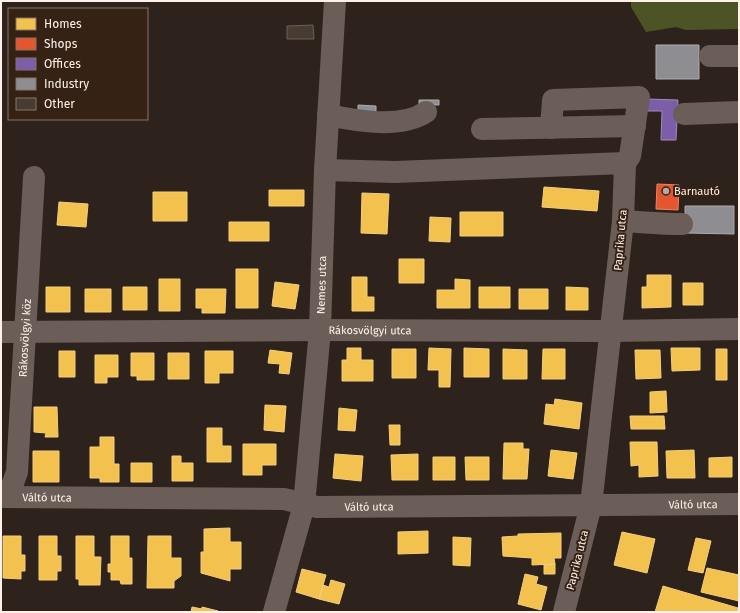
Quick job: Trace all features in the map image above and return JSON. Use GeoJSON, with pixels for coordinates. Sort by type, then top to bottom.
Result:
{"type":"FeatureCollection","features":[{"type":"Feature","properties":{"kind":"street","name":"Nemes utca"},"geometry":{"type":"LineString","coordinates":[[274,612],[304,505],[320,330],[325,170],[335,1]]}},
{"type":"Feature","properties":{"kind":"street"},"geometry":{"type":"LineString","coordinates":[[710,56],[739,56]]}},
{"type":"Feature","properties":{"kind":"street","name":"Paprika utca"},"geometry":{"type":"LineString","coordinates":[[551,128],[553,100],[639,98],[630,156],[625,163],[623,222],[591,505],[564,612]]}},
{"type":"Feature","properties":{"kind":"street"},"geometry":{"type":"LineString","coordinates":[[328,115],[353,121],[403,122],[416,119],[426,112]]}},
{"type":"Feature","properties":{"kind":"street"},"geometry":{"type":"LineString","coordinates":[[684,114],[739,112]]}},
{"type":"Feature","properties":{"kind":"street"},"geometry":{"type":"LineString","coordinates":[[482,129],[635,126]]}},
{"type":"Feature","properties":{"kind":"street"},"geometry":{"type":"LineString","coordinates":[[325,170],[395,172],[625,163]]}},
{"type":"Feature","properties":{"kind":"street","name":"Rákosvölgyi köz"},"geometry":{"type":"LineString","coordinates":[[5,497],[17,472],[34,177]]}},
{"type":"Feature","properties":{"kind":"street"},"geometry":{"type":"LineString","coordinates":[[623,222],[682,224]]}},
{"type":"Feature","properties":{"kind":"street","name":"Rákosvölgyi utca"},"geometry":{"type":"LineString","coordinates":[[1,332],[320,330],[611,331],[739,329]]}},
{"type":"Feature","properties":{"kind":"street","name":"Váltó utca"},"geometry":{"type":"LineString","coordinates":[[5,497],[284,499],[318,508],[739,504]]}},
{"type":"Feature","properties":{"kind":"green space"},"geometry":{"type":"Polygon","coordinates":[[[631,1],[739,1],[739,29],[686,30],[676,27],[646,32],[631,7],[631,1]]]}},
{"type":"Feature","properties":{"kind":"building: Homes"},"geometry":{"type":"Polygon","coordinates":[[[544,187],[599,191],[597,211],[542,207],[544,187]]]}},
{"type":"Feature","properties":{"kind":"building: Homes"},"geometry":{"type":"Polygon","coordinates":[[[269,190],[304,190],[304,206],[269,206],[269,190]]]}},
{"type":"Feature","properties":{"kind":"building: Homes"},"geometry":{"type":"Polygon","coordinates":[[[153,192],[187,192],[187,221],[153,221],[153,192]]]}},
{"type":"Feature","properties":{"kind":"building: Homes"},"geometry":{"type":"Polygon","coordinates":[[[362,193],[389,194],[387,234],[361,233],[362,193]]]}},
{"type":"Feature","properties":{"kind":"building: Homes"},"geometry":{"type":"Polygon","coordinates":[[[59,202],[88,204],[86,227],[57,225],[59,202]]]}},
{"type":"Feature","properties":{"kind":"building: Homes"},"geometry":{"type":"Polygon","coordinates":[[[460,212],[503,212],[503,236],[460,236],[460,212]]]}},
{"type":"Feature","properties":{"kind":"building: Homes"},"geometry":{"type":"Polygon","coordinates":[[[430,217],[451,218],[450,242],[429,241],[430,217]]]}},
{"type":"Feature","properties":{"kind":"building: Homes"},"geometry":{"type":"Polygon","coordinates":[[[229,222],[269,222],[269,241],[229,241],[229,222]]]}},
{"type":"Feature","properties":{"kind":"building: Homes"},"geometry":{"type":"Polygon","coordinates":[[[399,259],[424,259],[424,283],[399,283],[399,259]]]}},
{"type":"Feature","properties":{"kind":"building: Homes"},"geometry":{"type":"Polygon","coordinates":[[[236,269],[258,269],[258,308],[236,308],[236,269]]]}},
{"type":"Feature","properties":{"kind":"building: Homes"},"geometry":{"type":"Polygon","coordinates":[[[647,275],[671,275],[671,307],[642,308],[642,287],[647,287],[647,275]]]}},
{"type":"Feature","properties":{"kind":"building: Homes"},"geometry":{"type":"Polygon","coordinates":[[[352,277],[367,277],[367,297],[374,297],[374,311],[352,311],[352,277]]]}},
{"type":"Feature","properties":{"kind":"building: Homes"},"geometry":{"type":"Polygon","coordinates":[[[159,279],[180,279],[180,311],[159,311],[159,279]]]}},
{"type":"Feature","properties":{"kind":"building: Homes"},"geometry":{"type":"Polygon","coordinates":[[[455,279],[470,280],[470,308],[437,308],[437,290],[455,290],[455,279]]]}},
{"type":"Feature","properties":{"kind":"building: Homes"},"geometry":{"type":"Polygon","coordinates":[[[275,282],[299,285],[295,309],[272,306],[275,282]]]}},
{"type":"Feature","properties":{"kind":"building: Homes"},"geometry":{"type":"Polygon","coordinates":[[[683,283],[703,283],[703,305],[683,305],[683,283]]]}},
{"type":"Feature","properties":{"kind":"building: Homes"},"geometry":{"type":"Polygon","coordinates":[[[46,287],[70,287],[70,312],[46,312],[46,287]]]}},
{"type":"Feature","properties":{"kind":"building: Homes"},"geometry":{"type":"Polygon","coordinates":[[[123,287],[147,287],[147,310],[123,310],[123,287]]]}},
{"type":"Feature","properties":{"kind":"building: Homes"},"geometry":{"type":"Polygon","coordinates":[[[479,287],[510,287],[510,308],[479,308],[479,287]]]}},
{"type":"Feature","properties":{"kind":"building: Homes"},"geometry":{"type":"Polygon","coordinates":[[[566,287],[588,288],[588,310],[566,310],[566,287]]]}},
{"type":"Feature","properties":{"kind":"building: Homes"},"geometry":{"type":"Polygon","coordinates":[[[85,289],[111,289],[111,312],[85,312],[85,289]]]}},
{"type":"Feature","properties":{"kind":"building: Homes"},"geometry":{"type":"Polygon","coordinates":[[[196,289],[226,289],[225,313],[202,313],[202,308],[196,308],[196,289]]]}},
{"type":"Feature","properties":{"kind":"building: Homes"},"geometry":{"type":"Polygon","coordinates":[[[519,289],[548,289],[548,309],[519,309],[519,289]]]}},
{"type":"Feature","properties":{"kind":"building: Homes"},"geometry":{"type":"Polygon","coordinates":[[[347,348],[361,348],[361,360],[373,360],[373,381],[342,381],[342,360],[347,360],[347,348]]]}},
{"type":"Feature","properties":{"kind":"building: Homes"},"geometry":{"type":"Polygon","coordinates":[[[429,348],[451,349],[450,387],[439,387],[439,370],[428,370],[429,348]]]}},
{"type":"Feature","properties":{"kind":"building: Homes"},"geometry":{"type":"Polygon","coordinates":[[[464,348],[489,349],[489,377],[464,377],[464,348]]]}},
{"type":"Feature","properties":{"kind":"building: Homes"},"geometry":{"type":"Polygon","coordinates":[[[671,348],[700,348],[700,370],[672,371],[671,348]]]}},
{"type":"Feature","properties":{"kind":"building: Homes"},"geometry":{"type":"Polygon","coordinates":[[[392,349],[416,349],[416,378],[392,378],[392,349]]]}},
{"type":"Feature","properties":{"kind":"building: Homes"},"geometry":{"type":"Polygon","coordinates":[[[503,349],[527,350],[527,379],[503,379],[503,349]]]}},
{"type":"Feature","properties":{"kind":"building: Homes"},"geometry":{"type":"Polygon","coordinates":[[[543,349],[565,349],[565,379],[542,379],[543,349]]]}},
{"type":"Feature","properties":{"kind":"building: Homes"},"geometry":{"type":"Polygon","coordinates":[[[716,349],[727,349],[727,380],[716,380],[716,349]]]}},
{"type":"Feature","properties":{"kind":"building: Homes"},"geometry":{"type":"Polygon","coordinates":[[[270,350],[292,353],[289,374],[279,373],[280,364],[268,363],[270,350]]]}},
{"type":"Feature","properties":{"kind":"building: Homes"},"geometry":{"type":"Polygon","coordinates":[[[635,350],[660,350],[661,378],[636,379],[635,350]]]}},
{"type":"Feature","properties":{"kind":"building: Homes"},"geometry":{"type":"Polygon","coordinates":[[[59,351],[75,351],[75,377],[59,377],[59,351]]]}},
{"type":"Feature","properties":{"kind":"building: Homes"},"geometry":{"type":"Polygon","coordinates":[[[205,351],[233,351],[233,373],[219,373],[219,383],[205,383],[205,351]]]}},
{"type":"Feature","properties":{"kind":"building: Homes"},"geometry":{"type":"Polygon","coordinates":[[[131,353],[154,353],[154,380],[137,380],[137,376],[131,376],[131,353]]]}},
{"type":"Feature","properties":{"kind":"building: Homes"},"geometry":{"type":"Polygon","coordinates":[[[168,353],[189,353],[189,379],[168,379],[168,353]]]}},
{"type":"Feature","properties":{"kind":"building: Homes"},"geometry":{"type":"Polygon","coordinates":[[[95,355],[118,355],[118,377],[107,377],[107,383],[95,383],[95,355]]]}},
{"type":"Feature","properties":{"kind":"building: Homes"},"geometry":{"type":"Polygon","coordinates":[[[666,391],[667,412],[650,413],[650,392],[666,391]]]}},
{"type":"Feature","properties":{"kind":"building: Homes"},"geometry":{"type":"Polygon","coordinates":[[[555,399],[582,403],[579,429],[544,424],[546,404],[554,405],[555,399]]]}},
{"type":"Feature","properties":{"kind":"building: Homes"},"geometry":{"type":"Polygon","coordinates":[[[265,405],[286,406],[284,432],[264,430],[265,405]]]}},
{"type":"Feature","properties":{"kind":"building: Homes"},"geometry":{"type":"Polygon","coordinates":[[[34,407],[57,407],[58,437],[45,437],[46,433],[34,432],[34,407]]]}},
{"type":"Feature","properties":{"kind":"building: Homes"},"geometry":{"type":"Polygon","coordinates":[[[339,408],[357,410],[355,431],[338,430],[339,408]]]}},
{"type":"Feature","properties":{"kind":"building: Homes"},"geometry":{"type":"Polygon","coordinates":[[[630,416],[664,416],[665,429],[631,429],[630,416]]]}},
{"type":"Feature","properties":{"kind":"building: Homes"},"geometry":{"type":"Polygon","coordinates":[[[389,425],[400,425],[400,445],[390,445],[389,425]]]}},
{"type":"Feature","properties":{"kind":"building: Homes"},"geometry":{"type":"Polygon","coordinates":[[[207,428],[222,428],[222,446],[231,446],[231,462],[207,462],[207,428]]]}},
{"type":"Feature","properties":{"kind":"building: Homes"},"geometry":{"type":"Polygon","coordinates":[[[100,437],[114,437],[114,464],[119,464],[119,482],[100,482],[100,478],[90,478],[90,447],[100,447],[100,437]]]}},
{"type":"Feature","properties":{"kind":"building: Homes"},"geometry":{"type":"Polygon","coordinates":[[[630,442],[657,442],[658,476],[639,477],[639,465],[631,466],[630,442]]]}},
{"type":"Feature","properties":{"kind":"building: Homes"},"geometry":{"type":"Polygon","coordinates":[[[504,443],[523,443],[523,449],[529,449],[527,479],[503,479],[504,443]]]}},
{"type":"Feature","properties":{"kind":"building: Homes"},"geometry":{"type":"Polygon","coordinates":[[[243,444],[276,444],[276,465],[262,465],[262,475],[243,475],[243,444]]]}},
{"type":"Feature","properties":{"kind":"building: Homes"},"geometry":{"type":"Polygon","coordinates":[[[551,450],[577,453],[573,479],[548,476],[551,450]]]}},
{"type":"Feature","properties":{"kind":"building: Homes"},"geometry":{"type":"Polygon","coordinates":[[[694,450],[695,478],[667,478],[666,451],[694,450]]]}},
{"type":"Feature","properties":{"kind":"building: Homes"},"geometry":{"type":"Polygon","coordinates":[[[33,451],[59,451],[59,482],[33,482],[33,451]]]}},
{"type":"Feature","properties":{"kind":"building: Homes"},"geometry":{"type":"Polygon","coordinates":[[[335,454],[363,456],[361,481],[333,478],[335,454]]]}},
{"type":"Feature","properties":{"kind":"building: Homes"},"geometry":{"type":"Polygon","coordinates":[[[418,454],[418,480],[392,480],[391,455],[418,454]]]}},
{"type":"Feature","properties":{"kind":"building: Homes"},"geometry":{"type":"Polygon","coordinates":[[[172,456],[181,456],[181,463],[193,463],[193,481],[172,481],[172,456]]]}},
{"type":"Feature","properties":{"kind":"building: Homes"},"geometry":{"type":"Polygon","coordinates":[[[433,457],[455,457],[455,480],[433,480],[433,457]]]}},
{"type":"Feature","properties":{"kind":"building: Homes"},"geometry":{"type":"Polygon","coordinates":[[[465,457],[489,457],[489,480],[466,480],[465,457]]]}},
{"type":"Feature","properties":{"kind":"building: Homes"},"geometry":{"type":"Polygon","coordinates":[[[732,457],[732,477],[709,477],[709,458],[732,457]]]}},
{"type":"Feature","properties":{"kind":"building: Homes"},"geometry":{"type":"Polygon","coordinates":[[[131,463],[152,463],[152,482],[131,482],[131,463]]]}},
{"type":"Feature","properties":{"kind":"building: Homes"},"geometry":{"type":"Polygon","coordinates":[[[230,528],[230,542],[241,542],[241,569],[230,569],[230,581],[201,573],[201,552],[204,552],[204,529],[230,528]]]}},
{"type":"Feature","properties":{"kind":"building: Homes"},"geometry":{"type":"Polygon","coordinates":[[[428,531],[428,553],[398,554],[398,532],[428,531]]]}},
{"type":"Feature","properties":{"kind":"building: Homes"},"geometry":{"type":"Polygon","coordinates":[[[622,532],[655,539],[647,573],[614,565],[622,532]]]}},
{"type":"Feature","properties":{"kind":"building: Homes"},"geometry":{"type":"Polygon","coordinates":[[[561,533],[561,558],[554,558],[555,564],[532,565],[532,558],[503,556],[502,537],[518,536],[518,534],[561,533]]]}},
{"type":"Feature","properties":{"kind":"building: Homes"},"geometry":{"type":"Polygon","coordinates":[[[3,536],[21,536],[21,555],[25,555],[25,571],[21,571],[21,579],[3,578],[3,536]]]}},
{"type":"Feature","properties":{"kind":"building: Homes"},"geometry":{"type":"Polygon","coordinates":[[[39,536],[57,536],[57,556],[61,556],[61,571],[57,571],[57,580],[39,580],[39,536]]]}},
{"type":"Feature","properties":{"kind":"building: Homes"},"geometry":{"type":"Polygon","coordinates":[[[76,536],[94,536],[94,557],[101,557],[100,585],[79,585],[79,579],[76,579],[76,536]]]}},
{"type":"Feature","properties":{"kind":"building: Homes"},"geometry":{"type":"Polygon","coordinates":[[[111,536],[129,536],[129,558],[132,558],[132,584],[121,584],[120,580],[111,580],[111,572],[108,572],[108,564],[111,564],[111,536]]]}},
{"type":"Feature","properties":{"kind":"building: Homes"},"geometry":{"type":"Polygon","coordinates":[[[148,536],[171,536],[171,558],[181,558],[181,576],[174,581],[174,588],[147,588],[148,536]]]}},
{"type":"Feature","properties":{"kind":"building: Homes"},"geometry":{"type":"Polygon","coordinates":[[[453,537],[471,538],[470,566],[453,565],[453,537]]]}},
{"type":"Feature","properties":{"kind":"building: Homes"},"geometry":{"type":"Polygon","coordinates":[[[696,538],[711,541],[703,573],[688,570],[696,538]]]}},
{"type":"Feature","properties":{"kind":"building: Homes"},"geometry":{"type":"Polygon","coordinates":[[[555,564],[555,574],[544,574],[544,565],[555,564]]]}},
{"type":"Feature","properties":{"kind":"building: Homes"},"geometry":{"type":"Polygon","coordinates":[[[707,568],[739,575],[739,601],[701,592],[707,568]]]}},
{"type":"Feature","properties":{"kind":"building: Homes"},"geometry":{"type":"Polygon","coordinates":[[[302,569],[326,575],[319,599],[296,592],[302,569]]]}},
{"type":"Feature","properties":{"kind":"building: Homes"},"geometry":{"type":"Polygon","coordinates":[[[525,574],[538,577],[536,584],[547,587],[541,610],[518,604],[525,574]]]}},
{"type":"Feature","properties":{"kind":"building: Homes"},"geometry":{"type":"Polygon","coordinates":[[[331,580],[345,584],[339,604],[319,599],[323,585],[329,587],[331,580]]]}},
{"type":"Feature","properties":{"kind":"building: Homes"},"geometry":{"type":"Polygon","coordinates":[[[663,586],[738,608],[737,612],[655,612],[663,586]]]}},
{"type":"Feature","properties":{"kind":"building: Homes"},"geometry":{"type":"Polygon","coordinates":[[[192,607],[202,609],[202,607],[218,611],[191,612],[192,607]]]}},
{"type":"Feature","properties":{"kind":"building: Shops"},"geometry":{"type":"Polygon","coordinates":[[[657,184],[679,185],[678,210],[656,209],[657,184]]]}},
{"type":"Feature","properties":{"kind":"building: Offices"},"geometry":{"type":"Polygon","coordinates":[[[647,99],[678,100],[676,140],[661,140],[662,111],[647,111],[647,99]]]}},
{"type":"Feature","properties":{"kind":"building: Industry"},"geometry":{"type":"Polygon","coordinates":[[[656,45],[699,45],[699,79],[656,79],[656,45]]]}},
{"type":"Feature","properties":{"kind":"building: Industry"},"geometry":{"type":"Polygon","coordinates":[[[419,100],[439,100],[439,105],[419,105],[419,100]]]}},
{"type":"Feature","properties":{"kind":"building: Industry"},"geometry":{"type":"Polygon","coordinates":[[[358,105],[376,106],[376,113],[358,112],[358,105]]]}},
{"type":"Feature","properties":{"kind":"building: Industry"},"geometry":{"type":"Polygon","coordinates":[[[685,206],[734,206],[734,234],[685,233],[685,206]]]}},
{"type":"Feature","properties":{"kind":"building: Other"},"geometry":{"type":"Polygon","coordinates":[[[313,25],[314,39],[287,39],[287,26],[313,25]]]}},
{"type":"Feature","properties":{"kind":"place","name":"Barnautó"},"geometry":{"type":"Point","coordinates":[666,191]}}]}
